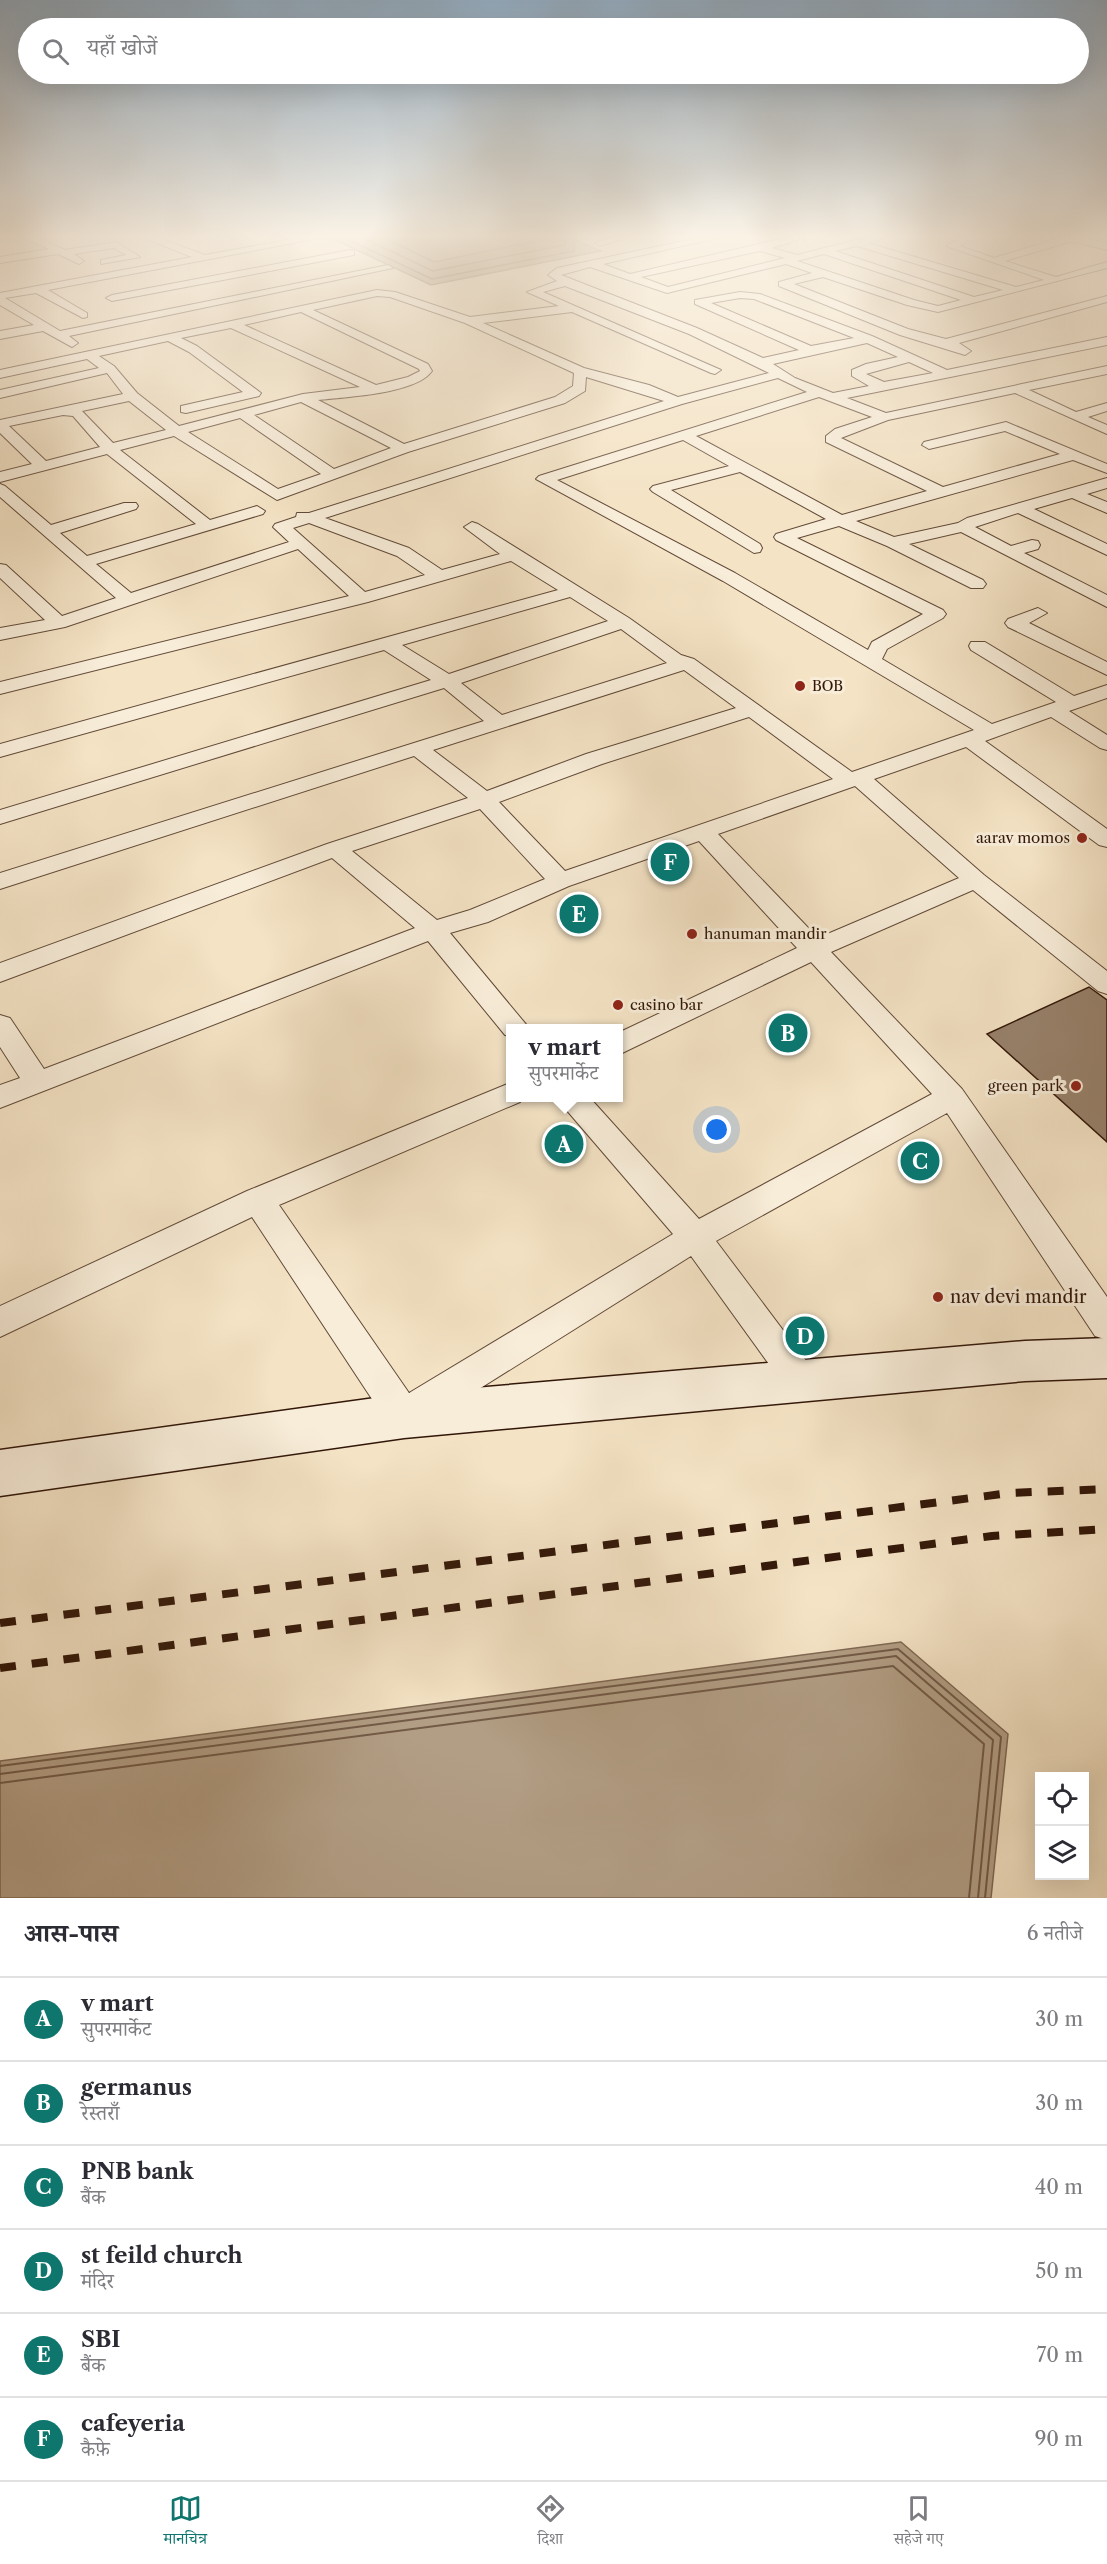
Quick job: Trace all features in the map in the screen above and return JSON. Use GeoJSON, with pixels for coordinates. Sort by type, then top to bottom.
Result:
{"type":"FeatureCollection","features":[{"type":"Feature","properties":{"kind":"street"},"geometry":{"type":"LineString","coordinates":[[58,335],[111,326]]}},
{"type":"Feature","properties":{"kind":"street"},"geometry":{"type":"LineString","coordinates":[[0,374],[227,326]]}},
{"type":"Feature","properties":{"kind":"street"},"geometry":{"type":"LineString","coordinates":[[238,326],[375,389]]}},
{"type":"Feature","properties":{"kind":"street"},"geometry":{"type":"LineString","coordinates":[[0,477],[303,398],[375,389],[412,380],[426,371],[336,326]]}},
{"type":"Feature","properties":{"kind":"street"},"geometry":{"type":"LineString","coordinates":[[479,326],[580,371],[644,388],[677,401]]}},
{"type":"Feature","properties":{"kind":"street"},"geometry":{"type":"LineString","coordinates":[[613,326],[715,370]]}},
{"type":"Feature","properties":{"kind":"street"},"geometry":{"type":"LineString","coordinates":[[677,326],[762,362],[779,374],[817,393],[885,417]]}},
{"type":"Feature","properties":{"kind":"street"},"geometry":{"type":"LineString","coordinates":[[754,326],[810,350]]}},
{"type":"Feature","properties":{"kind":"street"},"geometry":{"type":"LineString","coordinates":[[833,326],[944,373]]}},
{"type":"Feature","properties":{"kind":"street"},"geometry":{"type":"LineString","coordinates":[[890,326],[950,344],[999,363]]}},
{"type":"Feature","properties":{"kind":"street"},"geometry":{"type":"LineString","coordinates":[[950,344],[957,339],[1004,326]]}},
{"type":"Feature","properties":{"kind":"street"},"geometry":{"type":"LineString","coordinates":[[0,335],[45,327],[110,369],[132,396],[176,431],[277,495],[403,449],[560,400],[580,388],[580,371]]}},
{"type":"Feature","properties":{"kind":"street"},"geometry":{"type":"LineString","coordinates":[[1098,330],[1098,334],[1107,341]]}},
{"type":"Feature","properties":{"kind":"street"},"geometry":{"type":"LineString","coordinates":[[238,340],[261,336]]}},
{"type":"Feature","properties":{"kind":"street"},"geometry":{"type":"LineString","coordinates":[[171,338],[193,349],[254,393],[186,409]]}},
{"type":"Feature","properties":{"kind":"street"},"geometry":{"type":"LineString","coordinates":[[762,362],[868,339]]}},
{"type":"Feature","properties":{"kind":"street"},"geometry":{"type":"LineString","coordinates":[[832,397],[1107,341]]}},
{"type":"Feature","properties":{"kind":"street"},"geometry":{"type":"LineString","coordinates":[[193,349],[216,345]]}},
{"type":"Feature","properties":{"kind":"street"},"geometry":{"type":"LineString","coordinates":[[882,386],[864,379],[857,373],[870,367],[911,358]]}},
{"type":"Feature","properties":{"kind":"street"},"geometry":{"type":"LineString","coordinates":[[0,394],[110,369]]}},
{"type":"Feature","properties":{"kind":"street"},"geometry":{"type":"LineString","coordinates":[[941,492],[831,440],[840,432],[885,417],[1107,370]]}},
{"type":"Feature","properties":{"kind":"street"},"geometry":{"type":"LineString","coordinates":[[362,598],[281,528],[301,515],[677,401],[779,374]]}},
{"type":"Feature","properties":{"kind":"street"},"geometry":{"type":"LineString","coordinates":[[1018,390],[1107,430]]}},
{"type":"Feature","properties":{"kind":"street"},"geometry":{"type":"LineString","coordinates":[[817,393],[544,480],[729,577],[872,661],[980,736],[1107,840]]}},
{"type":"Feature","properties":{"kind":"street"},"geometry":{"type":"LineString","coordinates":[[43,466],[20,447],[0,425],[132,396]]}},
{"type":"Feature","properties":{"kind":"street"},"geometry":{"type":"LineString","coordinates":[[303,398],[403,449]]}},
{"type":"Feature","properties":{"kind":"street"},"geometry":{"type":"LineString","coordinates":[[956,403],[1107,469]]}},
{"type":"Feature","properties":{"kind":"street"},"geometry":{"type":"LineString","coordinates":[[1074,417],[1107,407]]}},
{"type":"Feature","properties":{"kind":"street"},"geometry":{"type":"LineString","coordinates":[[64,411],[76,413],[110,449],[207,525]]}},
{"type":"Feature","properties":{"kind":"street"},"geometry":{"type":"LineString","coordinates":[[243,414],[332,475]]}},
{"type":"Feature","properties":{"kind":"street"},"geometry":{"type":"LineString","coordinates":[[929,445],[1006,426]]}},
{"type":"Feature","properties":{"kind":"street"},"geometry":{"type":"LineString","coordinates":[[684,435],[841,521],[893,542],[977,584]]}},
{"type":"Feature","properties":{"kind":"street"},"geometry":{"type":"LineString","coordinates":[[0,451],[20,447]]}},
{"type":"Feature","properties":{"kind":"street"},"geometry":{"type":"LineString","coordinates":[[872,661],[879,646],[937,614],[782,537],[1073,455]]}},
{"type":"Feature","properties":{"kind":"street"},"geometry":{"type":"LineString","coordinates":[[744,466],[658,489],[754,548]]}},
{"type":"Feature","properties":{"kind":"street"},"geometry":{"type":"LineString","coordinates":[[893,542],[963,527],[973,521],[1107,483]]}},
{"type":"Feature","properties":{"kind":"street"},"geometry":{"type":"LineString","coordinates":[[0,489],[128,600]]}},
{"type":"Feature","properties":{"kind":"street"},"geometry":{"type":"LineString","coordinates":[[1073,493],[1107,508]]}},
{"type":"Feature","properties":{"kind":"street"},"geometry":{"type":"LineString","coordinates":[[48,531],[130,506]]}},
{"type":"Feature","properties":{"kind":"street"},"geometry":{"type":"LineString","coordinates":[[1020,508],[1107,550]]}},
{"type":"Feature","properties":{"kind":"street"},"geometry":{"type":"LineString","coordinates":[[84,562],[257,511]]}},
{"type":"Feature","properties":{"kind":"street"},"geometry":{"type":"LineString","coordinates":[[301,515],[403,552],[439,576]]}},
{"type":"Feature","properties":{"kind":"street"},"geometry":{"type":"LineString","coordinates":[[472,526],[570,592],[623,622],[674,659],[687,663],[854,779],[1107,986]]}},
{"type":"Feature","properties":{"kind":"street"},"geometry":{"type":"LineString","coordinates":[[963,527],[1107,602]]}},
{"type":"Feature","properties":{"kind":"street"},"geometry":{"type":"LineString","coordinates":[[0,634],[59,623],[301,543]]}},
{"type":"Feature","properties":{"kind":"street"},"geometry":{"type":"LineString","coordinates":[[1009,552],[1032,544]]}},
{"type":"Feature","properties":{"kind":"street"},"geometry":{"type":"LineString","coordinates":[[0,688],[362,598],[513,555]]}},
{"type":"Feature","properties":{"kind":"street"},"geometry":{"type":"LineString","coordinates":[[0,569],[59,623]]}},
{"type":"Feature","properties":{"kind":"street"},"geometry":{"type":"LineString","coordinates":[[0,751],[570,592]]}},
{"type":"Feature","properties":{"kind":"street"},"geometry":{"type":"LineString","coordinates":[[1038,613],[1014,623],[1107,669]]}},
{"type":"Feature","properties":{"kind":"street"},"geometry":{"type":"LineString","coordinates":[[0,817],[447,681],[623,622]]}},
{"type":"Feature","properties":{"kind":"street"},"geometry":{"type":"LineString","coordinates":[[387,643],[447,681],[500,723]]}},
{"type":"Feature","properties":{"kind":"street"},"geometry":{"type":"LineString","coordinates":[[978,646],[1063,707],[1107,744]]}},
{"type":"Feature","properties":{"kind":"street"},"geometry":{"type":"LineString","coordinates":[[0,880],[687,663]]}},
{"type":"Feature","properties":{"kind":"street"},"geometry":{"type":"LineString","coordinates":[[0,1097],[434,930],[479,916],[561,881],[1107,691]]}},
{"type":"Feature","properties":{"kind":"street"},"geometry":{"type":"LineString","coordinates":[[0,973],[335,849],[484,800],[594,759],[753,709]]}},
{"type":"Feature","properties":{"kind":"street"},"geometry":{"type":"LineString","coordinates":[[418,749],[484,800],[561,881]]}},
{"type":"Feature","properties":{"kind":"street"},"geometry":{"type":"LineString","coordinates":[[702,831],[952,1097],[1107,1324]]}},
{"type":"Feature","properties":{"kind":"street"},"geometry":{"type":"LineString","coordinates":[[335,849],[434,930],[511,1024]]}},
{"type":"Feature","properties":{"kind":"street"},"geometry":{"type":"LineString","coordinates":[[623,1043],[814,950],[976,880]]}},
{"type":"Feature","properties":{"kind":"street"},"geometry":{"type":"LineString","coordinates":[[0,1025],[38,1082]]}},
{"type":"Feature","properties":{"kind":"street"},"geometry":{"type":"LineString","coordinates":[[0,1322],[258,1200],[506,1096]]}},
{"type":"Feature","properties":{"kind":"street"},"geometry":{"type":"LineString","coordinates":[[404,1416],[695,1237],[952,1097]]}},
{"type":"Feature","properties":{"kind":"street"},"geometry":{"type":"LineString","coordinates":[[577,1102],[695,1237],[801,1381]]}},
{"type":"Feature","properties":{"kind":"street"},"geometry":{"type":"LineString","coordinates":[[258,1200],[404,1416]]}},
{"type":"Feature","properties":{"kind":"street"},"geometry":{"type":"LineString","coordinates":[[0,1473],[404,1416],[1025,1361],[1107,1358]]}},
{"type":"Feature","properties":{"kind":"water"},"geometry":{"type":"Polygon","coordinates":[[[901,1642],[1008,1734],[991,1898],[0,1898],[0,1761],[901,1642]]]}},
{"type":"Feature","properties":{"kind":"building","name":"green park"},"geometry":{"type":"Polygon","coordinates":[[[1089,987],[1107,1000],[1107,1142],[987,1034],[1089,987]]]}},
{"type":"Feature","properties":{"kind":"railway"},"geometry":{"type":"LineString","coordinates":[[0,1623],[1010,1493],[1107,1489]]}},
{"type":"Feature","properties":{"kind":"railway"},"geometry":{"type":"LineString","coordinates":[[0,1668],[992,1536],[1107,1529]]}},
{"type":"Feature","properties":{"kind":"place","name":"BOB"},"geometry":{"type":"Point","coordinates":[800,686]}},
{"type":"Feature","properties":{"kind":"place","name":"aarav momos"},"geometry":{"type":"Point","coordinates":[1082,838]}},
{"type":"Feature","properties":{"kind":"place","name":"cafeyeria"},"geometry":{"type":"Point","coordinates":[670,862]}},
{"type":"Feature","properties":{"kind":"place","name":"SBI"},"geometry":{"type":"Point","coordinates":[579,914]}},
{"type":"Feature","properties":{"kind":"place","name":"hanuman mandir"},"geometry":{"type":"Point","coordinates":[692,934]}},
{"type":"Feature","properties":{"kind":"place","name":"casino bar"},"geometry":{"type":"Point","coordinates":[618,1005]}},
{"type":"Feature","properties":{"kind":"place","name":"germanus"},"geometry":{"type":"Point","coordinates":[788,1033]}},
{"type":"Feature","properties":{"kind":"place","name":"green park"},"geometry":{"type":"Point","coordinates":[1076,1086]}},
{"type":"Feature","properties":{"kind":"place","name":"v mart"},"geometry":{"type":"Point","coordinates":[564,1144]}},
{"type":"Feature","properties":{"kind":"place","name":"PNB bank"},"geometry":{"type":"Point","coordinates":[920,1161]}},
{"type":"Feature","properties":{"kind":"place","name":"nav devi mandir"},"geometry":{"type":"Point","coordinates":[938,1297]}},
{"type":"Feature","properties":{"kind":"place","name":"st feild church"},"geometry":{"type":"Point","coordinates":[805,1336]}}]}
